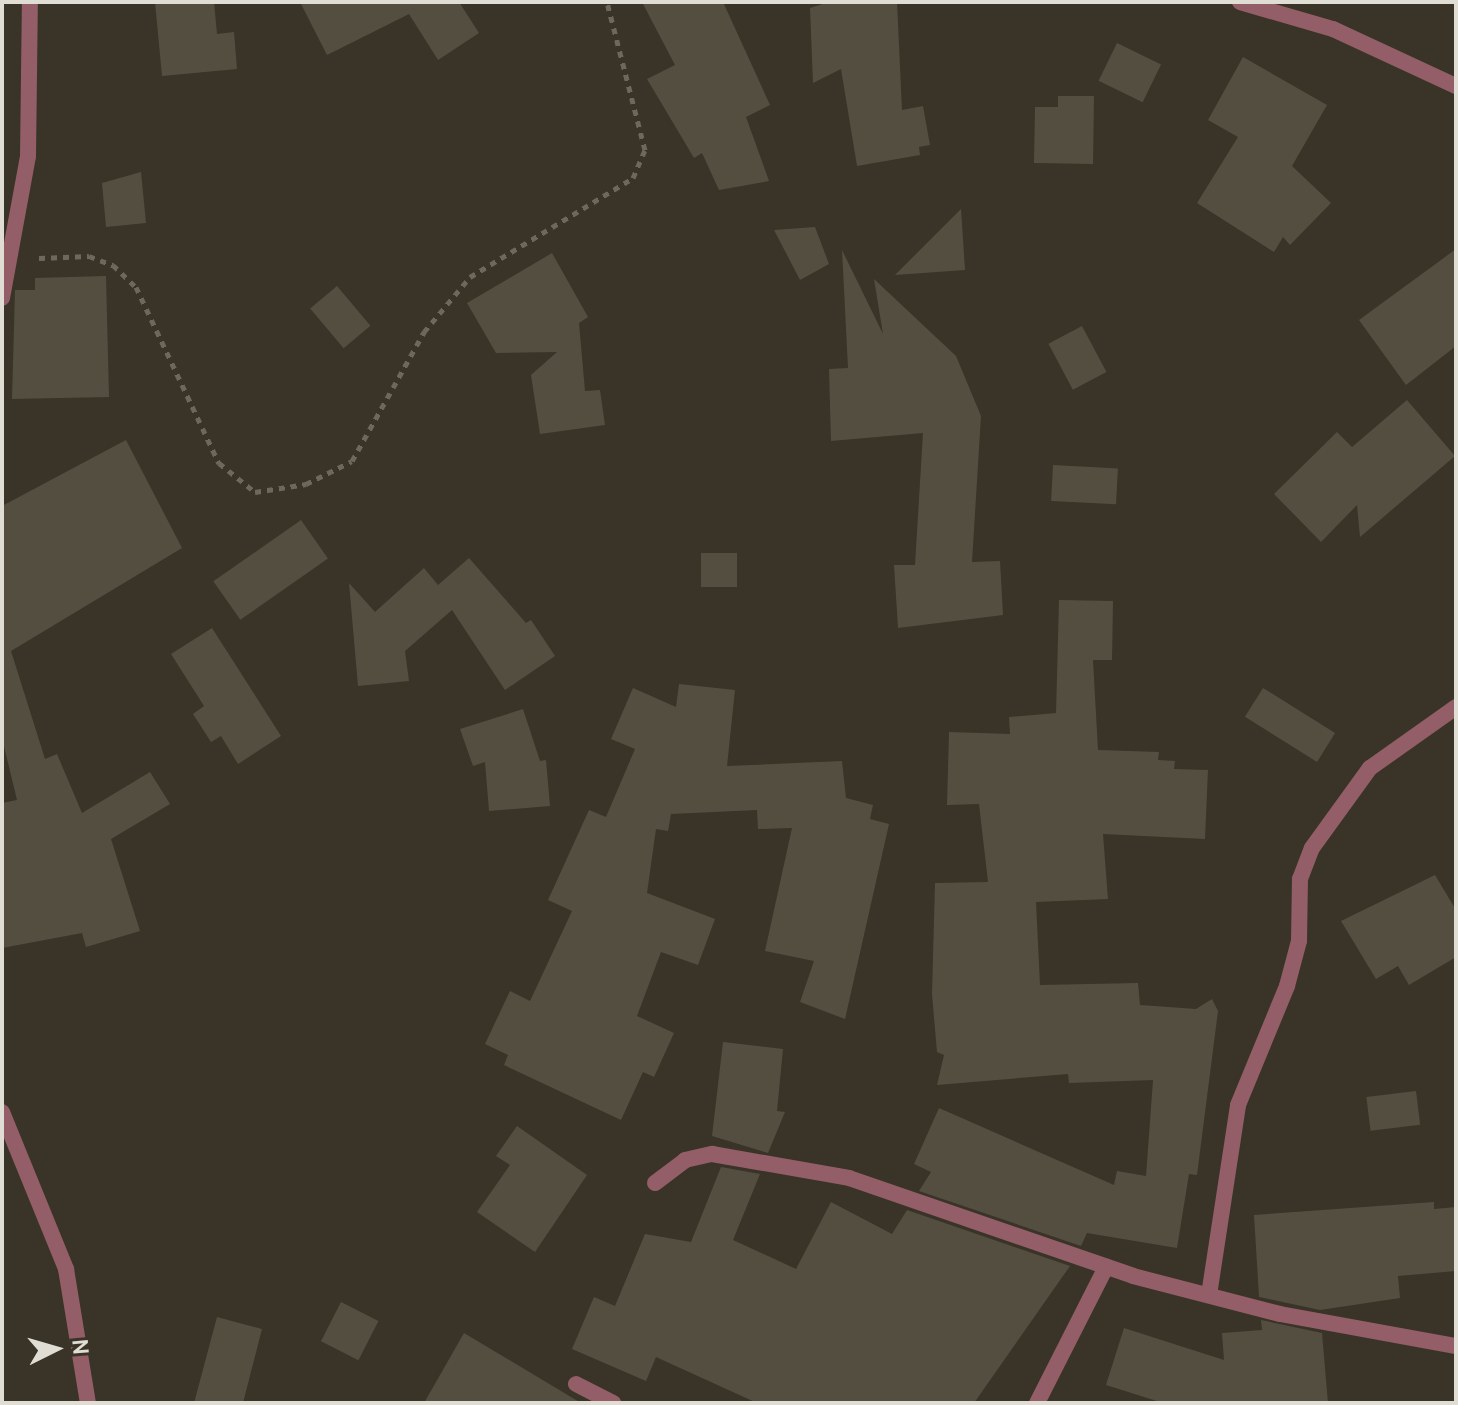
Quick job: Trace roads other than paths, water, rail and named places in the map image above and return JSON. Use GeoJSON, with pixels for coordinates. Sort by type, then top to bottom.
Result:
{"type":"FeatureCollection","features":[{"type":"Feature","properties":{"kind":"street"},"geometry":{"type":"LineString","coordinates":[[2,298],[12,260],[28,156],[30,2]]}},
{"type":"Feature","properties":{"kind":"street"},"geometry":{"type":"LineString","coordinates":[[1240,2],[1333,29],[1456,86]]}},
{"type":"Feature","properties":{"kind":"street"},"geometry":{"type":"LineString","coordinates":[[1209,1295],[1238,1105],[1287,986],[1299,941],[1300,879],[1312,848],[1370,768],[1456,707]]}},
{"type":"Feature","properties":{"kind":"street"},"geometry":{"type":"LineString","coordinates":[[2,1112],[66,1269],[88,1403]]}},
{"type":"Feature","properties":{"kind":"street"},"geometry":{"type":"LineString","coordinates":[[655,1183],[685,1160],[712,1154],[849,1178],[1106,1267],[1209,1295],[1456,1346]]}},
{"type":"Feature","properties":{"kind":"street"},"geometry":{"type":"LineString","coordinates":[[1037,1403],[1106,1267]]}},
{"type":"Feature","properties":{"kind":"street"},"geometry":{"type":"LineString","coordinates":[[576,1384],[613,1403]]}}]}
